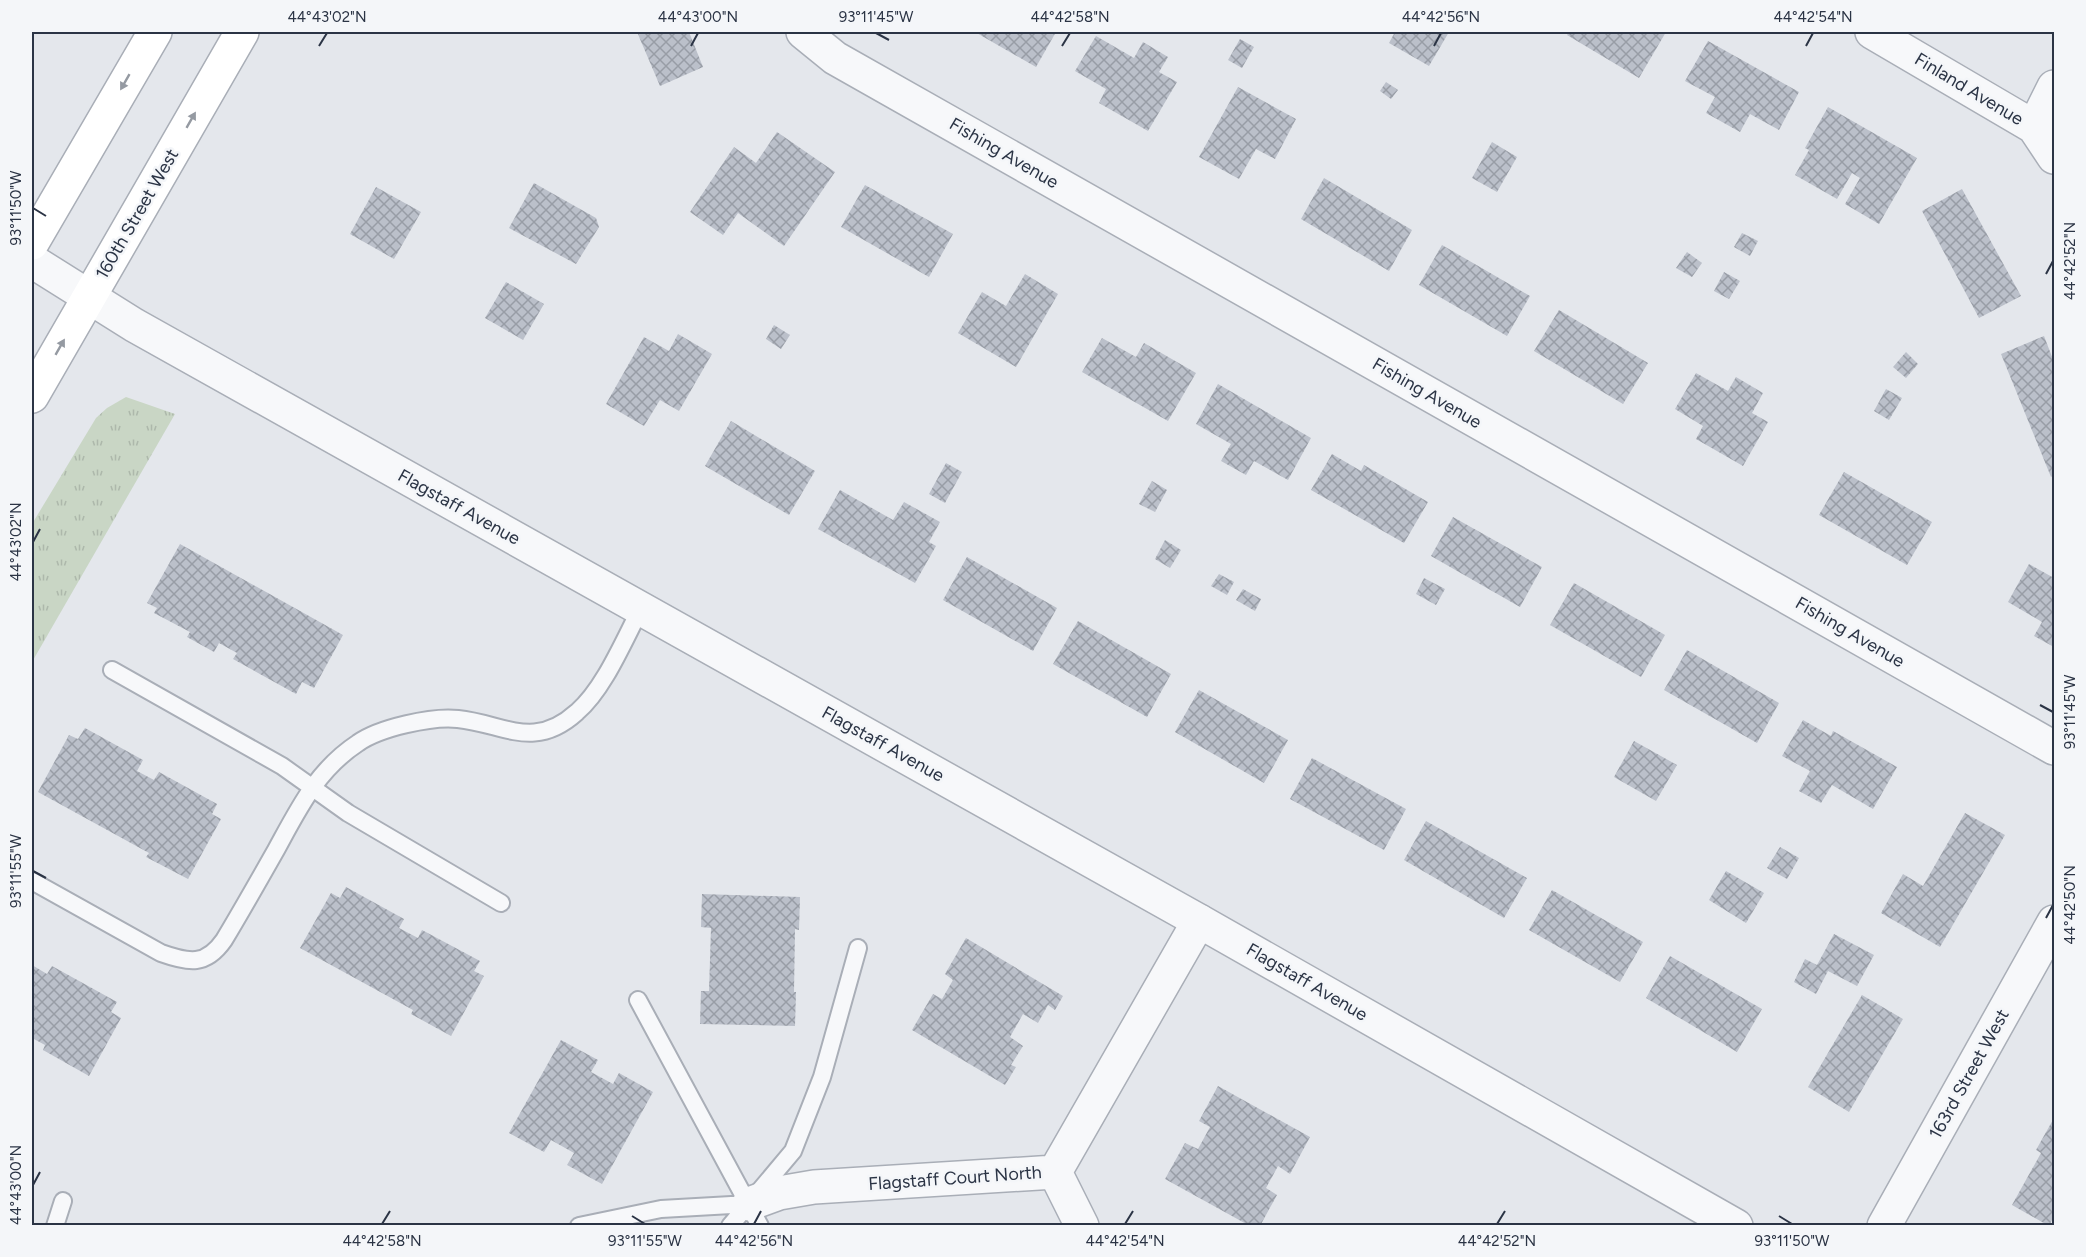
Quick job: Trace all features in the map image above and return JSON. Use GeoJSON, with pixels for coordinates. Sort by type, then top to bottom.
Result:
{"type":"FeatureCollection","features":[{"type":"Feature","properties":{"kind":"main road"},"geometry":{"type":"LineString","coordinates":[[32,243],[155,32]]}},
{"type":"Feature","properties":{"kind":"main road","name":"160th Street West"},"geometry":{"type":"LineString","coordinates":[[32,396],[242,32]]}},
{"type":"Feature","properties":{"kind":"street","name":"Fishing Avenue"},"geometry":{"type":"LineString","coordinates":[[803,32],[835,58],[2055,748]]}},
{"type":"Feature","properties":{"kind":"street","name":"Finland Avenue"},"geometry":{"type":"LineString","coordinates":[[1872,32],[2034,128],[2055,157]]}},
{"type":"Feature","properties":{"kind":"street"},"geometry":{"type":"LineString","coordinates":[[2034,128],[2055,87]]}},
{"type":"Feature","properties":{"kind":"street","name":"Flagstaff Avenue"},"geometry":{"type":"LineString","coordinates":[[32,261],[88,298],[1199,921],[1736,1226]]}},
{"type":"Feature","properties":{"kind":"street","name":"Flagstaff Court North"},"geometry":{"type":"LineString","coordinates":[[746,1218],[778,1194],[814,1187],[1055,1172],[1199,921]]}},
{"type":"Feature","properties":{"kind":"street","name":"163rd Street West"},"geometry":{"type":"LineString","coordinates":[[1884,1226],[2055,922]]}},
{"type":"Feature","properties":{"kind":"street"},"geometry":{"type":"LineString","coordinates":[[1055,1172],[1082,1226]]}},
{"type":"Feature","properties":{"kind":"lane"},"geometry":{"type":"LineString","coordinates":[[32,881],[161,953],[179,960],[198,960],[215,954],[311,788],[335,760],[360,741],[424,720],[457,719],[515,732],[538,734],[562,724],[579,711],[597,688],[641,608]]}},
{"type":"Feature","properties":{"kind":"lane"},"geometry":{"type":"LineString","coordinates":[[112,670],[282,766],[348,813],[501,903]]}},
{"type":"Feature","properties":{"kind":"lane"},"geometry":{"type":"LineString","coordinates":[[746,1218],[793,1151],[822,1077],[858,948]]}},
{"type":"Feature","properties":{"kind":"lane"},"geometry":{"type":"LineString","coordinates":[[638,1000],[746,1218]]}},
{"type":"Feature","properties":{"kind":"lane"},"geometry":{"type":"LineString","coordinates":[[55,1226],[63,1202]]}},
{"type":"Feature","properties":{"kind":"lane"},"geometry":{"type":"LineString","coordinates":[[579,1226],[661,1209],[746,1218]]}},
{"type":"Feature","properties":{"kind":"green space"},"geometry":{"type":"Polygon","coordinates":[[[126,397],[175,414],[32,662],[32,524],[96,418],[107,408],[126,397]]]}},
{"type":"Feature","properties":{"kind":"building"},"geometry":{"type":"Polygon","coordinates":[[[637,32],[689,32],[703,67],[660,86],[637,32]]]}},
{"type":"Feature","properties":{"kind":"building"},"geometry":{"type":"Polygon","coordinates":[[[975,32],[1056,32],[1036,67],[975,32]]]}},
{"type":"Feature","properties":{"kind":"building"},"geometry":{"type":"Polygon","coordinates":[[[1395,32],[1449,32],[1429,66],[1389,43],[1395,32]]]}},
{"type":"Feature","properties":{"kind":"building"},"geometry":{"type":"Polygon","coordinates":[[[1569,32],[1666,32],[1639,78],[1567,35],[1569,32]]]}},
{"type":"Feature","properties":{"kind":"building"},"geometry":{"type":"Polygon","coordinates":[[[1096,36],[1134,58],[1143,42],[1168,57],[1159,72],[1177,82],[1148,131],[1099,103],[1106,89],[1075,71],[1096,36]]]}},
{"type":"Feature","properties":{"kind":"building"},"geometry":{"type":"Polygon","coordinates":[[[1240,39],[1254,47],[1242,68],[1228,60],[1240,39]]]}},
{"type":"Feature","properties":{"kind":"building"},"geometry":{"type":"Polygon","coordinates":[[[1708,41],[1799,92],[1779,130],[1750,114],[1740,132],[1706,113],[1715,97],[1685,81],[1708,41]]]}},
{"type":"Feature","properties":{"kind":"building"},"geometry":{"type":"Polygon","coordinates":[[[1386,82],[1398,90],[1391,99],[1380,91],[1386,82]]]}},
{"type":"Feature","properties":{"kind":"building"},"geometry":{"type":"Polygon","coordinates":[[[1238,87],[1296,119],[1275,159],[1256,149],[1239,179],[1199,157],[1238,87]]]}},
{"type":"Feature","properties":{"kind":"building"},"geometry":{"type":"Polygon","coordinates":[[[1828,107],[1917,158],[1879,224],[1845,204],[1860,178],[1852,173],[1837,199],[1795,175],[1809,150],[1805,148],[1828,107]]]}},
{"type":"Feature","properties":{"kind":"building"},"geometry":{"type":"Polygon","coordinates":[[[777,132],[835,172],[784,246],[738,213],[723,235],[690,212],[734,147],[756,163],[777,132]]]}},
{"type":"Feature","properties":{"kind":"building"},"geometry":{"type":"Polygon","coordinates":[[[1492,142],[1517,157],[1497,192],[1472,178],[1492,142]]]}},
{"type":"Feature","properties":{"kind":"building"},"geometry":{"type":"Polygon","coordinates":[[[1324,178],[1412,230],[1389,271],[1301,219],[1324,178]]]}},
{"type":"Feature","properties":{"kind":"building"},"geometry":{"type":"Polygon","coordinates":[[[534,183],[596,218],[599,227],[576,264],[509,228],[534,183]]]}},
{"type":"Feature","properties":{"kind":"building"},"geometry":{"type":"Polygon","coordinates":[[[865,185],[953,234],[929,277],[841,227],[865,185]]]}},
{"type":"Feature","properties":{"kind":"building"},"geometry":{"type":"Polygon","coordinates":[[[376,187],[421,212],[394,259],[350,234],[376,187]]]}},
{"type":"Feature","properties":{"kind":"building"},"geometry":{"type":"Polygon","coordinates":[[[1962,189],[2021,296],[1979,318],[1922,211],[1962,189]]]}},
{"type":"Feature","properties":{"kind":"building"},"geometry":{"type":"Polygon","coordinates":[[[1742,233],[1758,241],[1750,256],[1734,247],[1742,233]]]}},
{"type":"Feature","properties":{"kind":"building"},"geometry":{"type":"Polygon","coordinates":[[[1442,245],[1530,296],[1507,336],[1419,285],[1442,245]]]}},
{"type":"Feature","properties":{"kind":"building"},"geometry":{"type":"Polygon","coordinates":[[[1687,252],[1702,263],[1692,277],[1676,268],[1687,252]]]}},
{"type":"Feature","properties":{"kind":"building"},"geometry":{"type":"Polygon","coordinates":[[[1724,272],[1740,281],[1729,299],[1714,291],[1724,272]]]}},
{"type":"Feature","properties":{"kind":"building"},"geometry":{"type":"Polygon","coordinates":[[[1025,274],[1058,294],[1016,367],[958,333],[982,292],[1006,306],[1025,274]]]}},
{"type":"Feature","properties":{"kind":"building"},"geometry":{"type":"Polygon","coordinates":[[[506,282],[544,304],[523,340],[485,318],[506,282]]]}},
{"type":"Feature","properties":{"kind":"building"},"geometry":{"type":"Polygon","coordinates":[[[1559,310],[1648,363],[1623,404],[1534,351],[1559,310]]]}},
{"type":"Feature","properties":{"kind":"building"},"geometry":{"type":"Polygon","coordinates":[[[774,325],[790,335],[781,349],[766,339],[774,325]]]}},
{"type":"Feature","properties":{"kind":"building"},"geometry":{"type":"Polygon","coordinates":[[[678,334],[712,354],[679,411],[660,400],[644,426],[606,404],[644,337],[669,351],[678,334]]]}},
{"type":"Feature","properties":{"kind":"building"},"geometry":{"type":"Polygon","coordinates":[[[2044,336],[2054,362],[2054,475],[2051,477],[2001,354],[2044,336]]]}},
{"type":"Feature","properties":{"kind":"building"},"geometry":{"type":"Polygon","coordinates":[[[1102,338],[1136,357],[1144,343],[1196,373],[1168,421],[1082,372],[1102,338]]]}},
{"type":"Feature","properties":{"kind":"building"},"geometry":{"type":"Polygon","coordinates":[[[1906,352],[1918,364],[1906,378],[1893,367],[1906,352]]]}},
{"type":"Feature","properties":{"kind":"building"},"geometry":{"type":"Polygon","coordinates":[[[1696,373],[1728,391],[1736,377],[1763,393],[1752,413],[1768,422],[1743,466],[1696,439],[1703,426],[1675,409],[1696,373]]]}},
{"type":"Feature","properties":{"kind":"building"},"geometry":{"type":"Polygon","coordinates":[[[1218,384],[1311,438],[1288,480],[1254,461],[1246,475],[1221,461],[1231,444],[1196,424],[1218,384]]]}},
{"type":"Feature","properties":{"kind":"building"},"geometry":{"type":"Polygon","coordinates":[[[1886,389],[1902,398],[1889,420],[1874,411],[1886,389]]]}},
{"type":"Feature","properties":{"kind":"building"},"geometry":{"type":"Polygon","coordinates":[[[731,421],[815,471],[789,515],[705,466],[731,421]]]}},
{"type":"Feature","properties":{"kind":"building"},"geometry":{"type":"Polygon","coordinates":[[[1332,454],[1361,471],[1364,465],[1428,502],[1404,543],[1311,490],[1332,454]]]}},
{"type":"Feature","properties":{"kind":"building"},"geometry":{"type":"Polygon","coordinates":[[[946,463],[962,472],[945,503],[929,494],[946,463]]]}},
{"type":"Feature","properties":{"kind":"building"},"geometry":{"type":"Polygon","coordinates":[[[1844,472],[1932,522],[1907,565],[1819,515],[1844,472]]]}},
{"type":"Feature","properties":{"kind":"building"},"geometry":{"type":"Polygon","coordinates":[[[1152,481],[1167,490],[1155,512],[1139,504],[1152,481]]]}},
{"type":"Feature","properties":{"kind":"building"},"geometry":{"type":"Polygon","coordinates":[[[840,490],[893,520],[904,502],[940,522],[929,542],[936,546],[915,583],[818,529],[840,490]]]}},
{"type":"Feature","properties":{"kind":"building"},"geometry":{"type":"Polygon","coordinates":[[[1453,517],[1542,567],[1520,607],[1431,556],[1453,517]]]}},
{"type":"Feature","properties":{"kind":"building"},"geometry":{"type":"Polygon","coordinates":[[[1165,540],[1181,550],[1170,568],[1155,559],[1165,540]]]}},
{"type":"Feature","properties":{"kind":"building"},"geometry":{"type":"Polygon","coordinates":[[[180,544],[343,635],[314,688],[302,682],[296,694],[233,659],[237,653],[219,643],[214,652],[187,637],[190,632],[154,613],[157,608],[147,603],[180,544]]]}},
{"type":"Feature","properties":{"kind":"building"},"geometry":{"type":"Polygon","coordinates":[[[967,557],[1057,608],[1033,651],[943,600],[967,557]]]}},
{"type":"Feature","properties":{"kind":"building"},"geometry":{"type":"Polygon","coordinates":[[[2029,564],[2054,578],[2054,647],[2034,636],[2042,622],[2008,602],[2029,564]]]}},
{"type":"Feature","properties":{"kind":"building"},"geometry":{"type":"Polygon","coordinates":[[[1219,574],[1234,582],[1227,595],[1211,586],[1219,574]]]}},
{"type":"Feature","properties":{"kind":"building"},"geometry":{"type":"Polygon","coordinates":[[[1424,578],[1445,589],[1436,605],[1416,594],[1424,578]]]}},
{"type":"Feature","properties":{"kind":"building"},"geometry":{"type":"Polygon","coordinates":[[[1574,583],[1665,635],[1641,677],[1550,625],[1574,583]]]}},
{"type":"Feature","properties":{"kind":"building"},"geometry":{"type":"Polygon","coordinates":[[[1243,589],[1261,599],[1255,611],[1236,600],[1243,589]]]}},
{"type":"Feature","properties":{"kind":"building"},"geometry":{"type":"Polygon","coordinates":[[[1078,621],[1171,674],[1147,717],[1053,664],[1078,621]]]}},
{"type":"Feature","properties":{"kind":"building"},"geometry":{"type":"Polygon","coordinates":[[[1687,650],[1779,703],[1757,743],[1664,690],[1687,650]]]}},
{"type":"Feature","properties":{"kind":"building"},"geometry":{"type":"Polygon","coordinates":[[[1199,690],[1288,740],[1264,783],[1175,732],[1199,690]]]}},
{"type":"Feature","properties":{"kind":"building"},"geometry":{"type":"Polygon","coordinates":[[[1803,720],[1831,736],[1833,731],[1897,767],[1873,809],[1832,785],[1821,803],[1799,791],[1810,771],[1782,756],[1803,720]]]}},
{"type":"Feature","properties":{"kind":"building"},"geometry":{"type":"Polygon","coordinates":[[[85,728],[143,760],[137,771],[154,780],[159,772],[217,804],[212,814],[221,819],[188,879],[146,857],[149,853],[38,792],[69,735],[78,739],[85,728]]]}},
{"type":"Feature","properties":{"kind":"building"},"geometry":{"type":"Polygon","coordinates":[[[1634,741],[1677,765],[1656,801],[1614,777],[1634,741]]]}},
{"type":"Feature","properties":{"kind":"building"},"geometry":{"type":"Polygon","coordinates":[[[1312,758],[1406,809],[1384,850],[1290,799],[1312,758]]]}},
{"type":"Feature","properties":{"kind":"building"},"geometry":{"type":"Polygon","coordinates":[[[1965,813],[2005,835],[1940,947],[1881,913],[1903,874],[1923,886],[1965,813]]]}},
{"type":"Feature","properties":{"kind":"building"},"geometry":{"type":"Polygon","coordinates":[[[1426,821],[1527,878],[1504,918],[1404,860],[1426,821]]]}},
{"type":"Feature","properties":{"kind":"building"},"geometry":{"type":"Polygon","coordinates":[[[1780,847],[1799,858],[1787,879],[1767,868],[1780,847]]]}},
{"type":"Feature","properties":{"kind":"building"},"geometry":{"type":"Polygon","coordinates":[[[1726,871],[1764,893],[1746,923],[1709,900],[1726,871]]]}},
{"type":"Feature","properties":{"kind":"building"},"geometry":{"type":"Polygon","coordinates":[[[346,887],[404,919],[399,928],[418,938],[422,930],[480,961],[474,971],[484,976],[451,1036],[411,1014],[413,1010],[300,948],[331,893],[340,898],[346,887]]]}},
{"type":"Feature","properties":{"kind":"building"},"geometry":{"type":"Polygon","coordinates":[[[1552,890],[1643,942],[1620,982],[1529,930],[1552,890]]]}},
{"type":"Feature","properties":{"kind":"building"},"geometry":{"type":"Polygon","coordinates":[[[702,894],[800,897],[799,930],[795,929],[795,1026],[700,1024],[701,991],[709,991],[711,928],[701,927],[702,894]]]}},
{"type":"Feature","properties":{"kind":"building"},"geometry":{"type":"Polygon","coordinates":[[[1834,934],[1874,955],[1857,986],[1828,971],[1816,994],[1794,982],[1805,959],[1817,965],[1834,934]]]}},
{"type":"Feature","properties":{"kind":"building"},"geometry":{"type":"Polygon","coordinates":[[[966,938],[1063,996],[1055,1010],[1048,1005],[1038,1023],[1023,1014],[1010,1037],[1023,1046],[1011,1065],[1016,1067],[1005,1085],[912,1030],[933,994],[942,999],[953,980],[945,974],[966,938]]]}},
{"type":"Feature","properties":{"kind":"building"},"geometry":{"type":"Polygon","coordinates":[[[1670,956],[1762,1009],[1737,1052],[1646,998],[1670,956]]]}},
{"type":"Feature","properties":{"kind":"building"},"geometry":{"type":"Polygon","coordinates":[[[32,965],[47,974],[52,966],[117,1002],[111,1012],[121,1018],[89,1076],[43,1050],[45,1045],[32,1038],[32,965]]]}},
{"type":"Feature","properties":{"kind":"building"},"geometry":{"type":"Polygon","coordinates":[[[1862,995],[1903,1019],[1849,1112],[1808,1087],[1862,995]]]}},
{"type":"Feature","properties":{"kind":"building"},"geometry":{"type":"Polygon","coordinates":[[[561,1040],[598,1060],[591,1072],[613,1084],[619,1073],[653,1092],[602,1184],[567,1165],[574,1153],[551,1140],[544,1152],[509,1133],[561,1040]]]}},
{"type":"Feature","properties":{"kind":"building"},"geometry":{"type":"Polygon","coordinates":[[[1218,1086],[1310,1137],[1290,1174],[1278,1166],[1266,1188],[1277,1195],[1260,1226],[1250,1226],[1165,1179],[1185,1143],[1198,1149],[1210,1127],[1199,1121],[1218,1086]]]}},
{"type":"Feature","properties":{"kind":"building"},"geometry":{"type":"Polygon","coordinates":[[[2054,1118],[2054,1216],[2049,1226],[2012,1205],[2041,1153],[2036,1150],[2054,1118]]]}}]}
